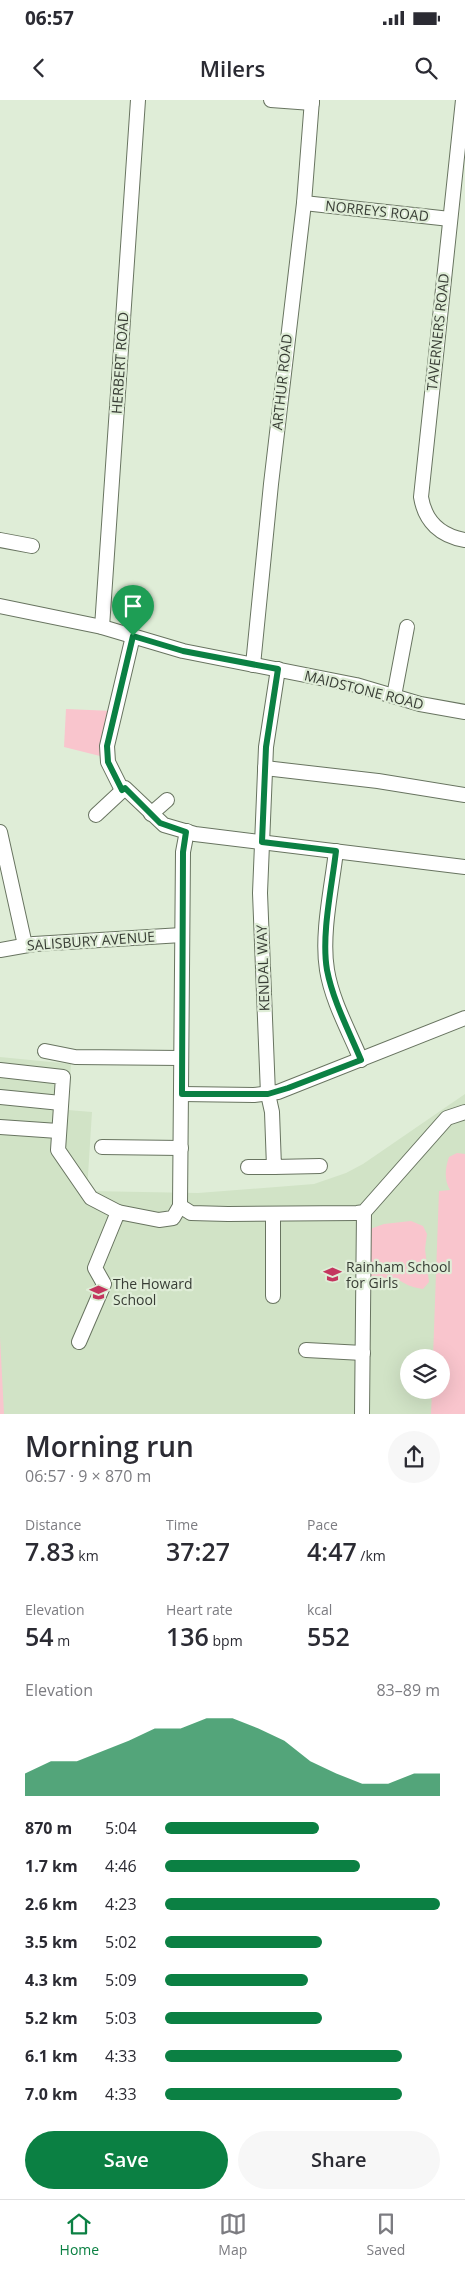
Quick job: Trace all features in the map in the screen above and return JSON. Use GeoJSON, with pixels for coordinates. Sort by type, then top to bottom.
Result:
{"type":"FeatureCollection","features":[{"type":"Feature","properties":{"kind":"street","name":"HERBERT ROAD"},"geometry":{"type":"LineString","coordinates":[[102,627],[138,100]]}},
{"type":"Feature","properties":{"kind":"street"},"geometry":{"type":"LineString","coordinates":[[271,100],[312,102]]}},
{"type":"Feature","properties":{"kind":"street","name":"TAVERNERS ROAD"},"geometry":{"type":"LineString","coordinates":[[463,100],[420,497],[425,513],[436,528],[450,537],[465,540]]}},
{"type":"Feature","properties":{"kind":"street","name":"ARTHUR ROAD"},"geometry":{"type":"LineString","coordinates":[[253,665],[276,436],[304,203],[312,102]]}},
{"type":"Feature","properties":{"kind":"street","name":"NORREYS ROAD"},"geometry":{"type":"LineString","coordinates":[[304,203],[450,219]]}},
{"type":"Feature","properties":{"kind":"street"},"geometry":{"type":"LineString","coordinates":[[0,540],[32,546]]}},
{"type":"Feature","properties":{"kind":"street","name":"MAIDSTONE ROAD"},"geometry":{"type":"LineString","coordinates":[[0,606],[102,627],[183,651],[356,685],[430,707],[465,712]]}},
{"type":"Feature","properties":{"kind":"street"},"geometry":{"type":"LineString","coordinates":[[394,696],[407,628]]}},
{"type":"Feature","properties":{"kind":"street"},"geometry":{"type":"LineString","coordinates":[[122,790],[108,762],[107,746],[133,636]]}},
{"type":"Feature","properties":{"kind":"street","name":"KENDAL WAY"},"geometry":{"type":"LineString","coordinates":[[274,1167],[272,1112],[268,1094],[260,893],[265,768],[278,669]]}},
{"type":"Feature","properties":{"kind":"street"},"geometry":{"type":"LineString","coordinates":[[265,768],[378,781],[465,795]]}},
{"type":"Feature","properties":{"kind":"street"},"geometry":{"type":"LineString","coordinates":[[96,814],[125,788],[164,825],[186,832],[465,867]]}},
{"type":"Feature","properties":{"kind":"street"},"geometry":{"type":"LineString","coordinates":[[151,814],[167,800]]}},
{"type":"Feature","properties":{"kind":"street"},"geometry":{"type":"LineString","coordinates":[[0,832],[25,945]]}},
{"type":"Feature","properties":{"kind":"street"},"geometry":{"type":"LineString","coordinates":[[0,1070],[63,1077],[58,1150],[91,1198],[118,1212],[159,1220],[173,1218],[180,1206],[181,1187],[183,852],[186,832]]}},
{"type":"Feature","properties":{"kind":"street"},"geometry":{"type":"LineString","coordinates":[[336,851],[326,937],[326,964],[332,990],[361,1060]]}},
{"type":"Feature","properties":{"kind":"street","name":"SALISBURY AVENUE"},"geometry":{"type":"LineString","coordinates":[[0,950],[25,945],[182,936]]}},
{"type":"Feature","properties":{"kind":"street"},"geometry":{"type":"LineString","coordinates":[[182,1094],[268,1094],[361,1060],[465,1018]]}},
{"type":"Feature","properties":{"kind":"street"},"geometry":{"type":"LineString","coordinates":[[45,1051],[75,1057],[181,1058]]}},
{"type":"Feature","properties":{"kind":"street"},"geometry":{"type":"LineString","coordinates":[[0,1097],[61,1103]]}},
{"type":"Feature","properties":{"kind":"street"},"geometry":{"type":"LineString","coordinates":[[362,1414],[364,1212],[447,1118],[465,1112]]}},
{"type":"Feature","properties":{"kind":"street"},"geometry":{"type":"LineString","coordinates":[[0,1127],[58,1131]]}},
{"type":"Feature","properties":{"kind":"street"},"geometry":{"type":"LineString","coordinates":[[102,1147],[181,1148]]}},
{"type":"Feature","properties":{"kind":"street"},"geometry":{"type":"LineString","coordinates":[[248,1167],[320,1166]]}},
{"type":"Feature","properties":{"kind":"street"},"geometry":{"type":"LineString","coordinates":[[180,1206],[191,1212],[273,1214],[364,1212]]}},
{"type":"Feature","properties":{"kind":"street"},"geometry":{"type":"LineString","coordinates":[[79,1342],[104,1284],[95,1268],[118,1212]]}},
{"type":"Feature","properties":{"kind":"street"},"geometry":{"type":"LineString","coordinates":[[273,1214],[273,1296]]}},
{"type":"Feature","properties":{"kind":"street"},"geometry":{"type":"LineString","coordinates":[[306,1350],[363,1352]]}},
{"type":"Feature","properties":{"kind":"shaded area"},"geometry":{"type":"Polygon","coordinates":[[[66,709],[113,711],[104,757],[64,747],[66,709]]]}},
{"type":"Feature","properties":{"kind":"shaded area"},"geometry":{"type":"Polygon","coordinates":[[[0,1057],[71,1064],[68,1110],[92,1112],[87,1191],[198,1193],[314,1184],[346,1173],[363,1164],[465,1094],[465,1414],[0,1414],[0,1057]]]}},
{"type":"Feature","properties":{"kind":"shaded area"},"geometry":{"type":"Polygon","coordinates":[[[457,1153],[465,1154],[465,1414],[431,1414],[432,1399],[450,1399],[450,1349],[433,1349],[439,1191],[450,1190],[446,1178],[449,1157],[457,1153]]]}},
{"type":"Feature","properties":{"kind":"shaded area"},"geometry":{"type":"Polygon","coordinates":[[[411,1221],[423,1226],[427,1234],[425,1249],[429,1282],[423,1289],[410,1286],[391,1277],[383,1281],[371,1279],[366,1268],[370,1229],[384,1224],[411,1221]]]}},
{"type":"Feature","properties":{"kind":"shaded area"},"geometry":{"type":"Polygon","coordinates":[[[0,1337],[4,1414],[0,1414],[0,1337]]]}},
{"type":"Feature","properties":{"kind":"place","name":"Rainham School for Girls"},"geometry":{"type":"Point","coordinates":[332,1275]}},
{"type":"Feature","properties":{"kind":"place","name":"The Howard School"},"geometry":{"type":"Point","coordinates":[99,1292]}},
{"type":"Feature","properties":{"kind":"route"},"geometry":{"type":"LineString","coordinates":[[133,636],[183,651],[278,669],[266,747],[262,842],[336,851],[326,937],[326,964],[332,990],[361,1060],[278,1092],[268,1094],[182,1094],[183,852],[186,832],[160,823],[125,788],[122,790],[108,762],[107,746],[133,636]]}}]}
